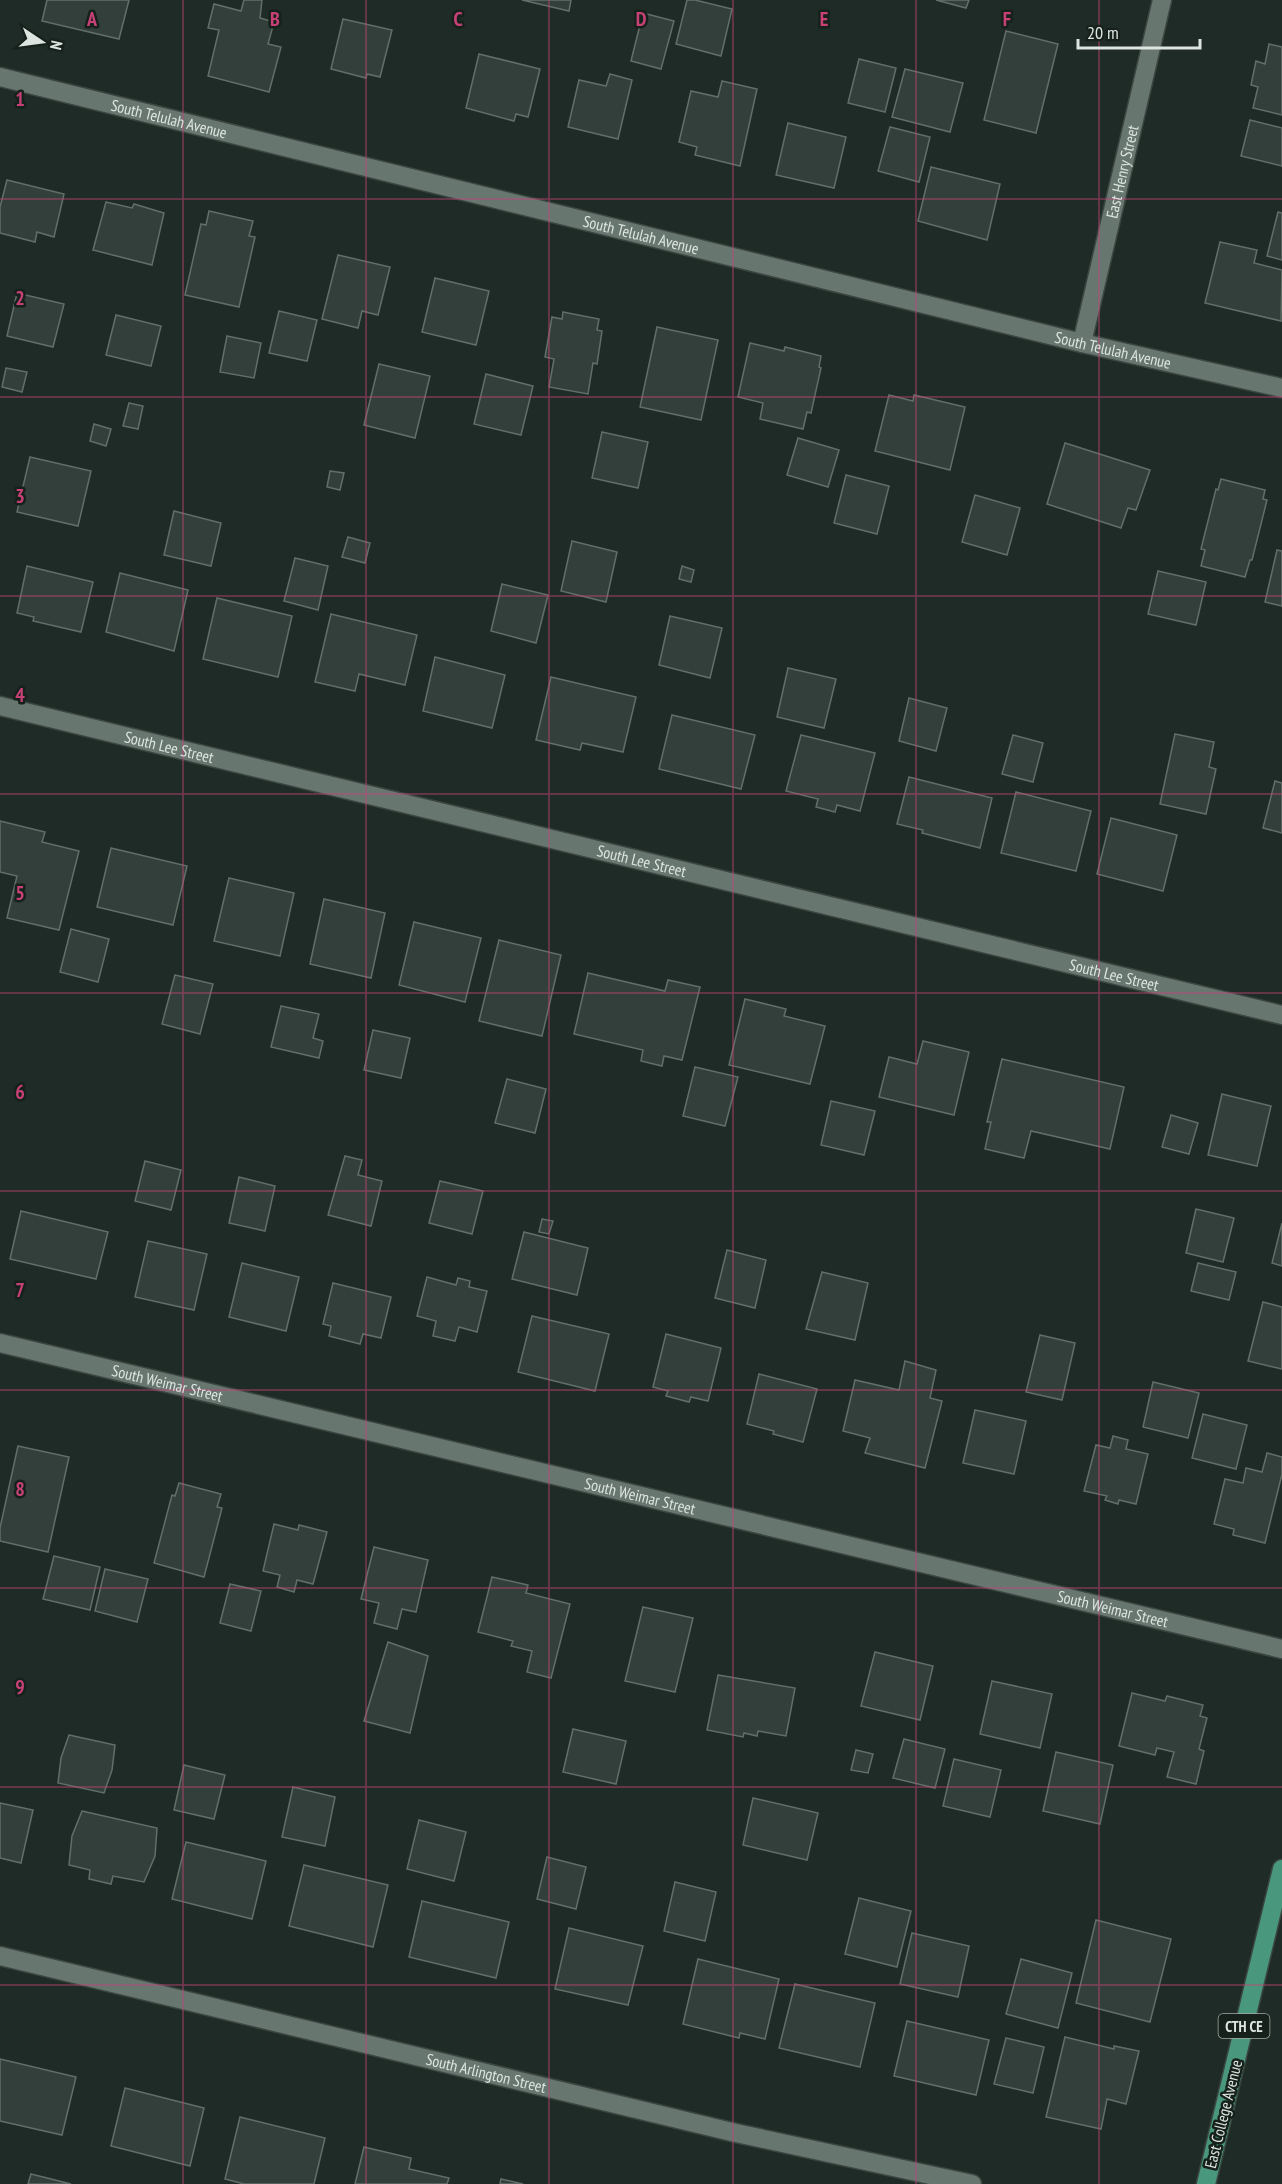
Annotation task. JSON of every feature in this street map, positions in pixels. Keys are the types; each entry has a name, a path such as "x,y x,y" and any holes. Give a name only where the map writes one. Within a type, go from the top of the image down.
{"main road":[{"name":"East College Avenue","path":"1206,2184 1282,1869"}],"street":[{"name":"East Henry Street","path":"1082,343 1162,0"},
{"name":"South Telulah Avenue","path":"0,77 1082,343 1282,388"},
{"name":"South Lee Street","path":"0,706 1282,1015"},
{"name":"South Weimar Street","path":"0,1343 1282,1649"},
{"name":"South Arlington Street","path":"0,1956 736,2133 972,2184"}],"building":[{"path":"47,0 129,0 119,39 42,21"},
{"path":"244,0 262,0 260,18 274,22 268,44 281,47 269,92 208,76 219,30 208,28 214,4 241,11"},
{"path":"522,0 571,0 569,11"},
{"path":"687,0 732,9 721,56 676,44"},
{"path":"936,0 969,0 966,8"},
{"path":"643,13 674,21 661,69 631,61"},
{"path":"343,19 392,30 380,77 367,74 366,78 331,69"},
{"path":"1006,31 1058,44 1036,133 984,120"},
{"path":"1269,44 1282,47 1282,115 1253,108 1258,87 1251,85 1256,61 1265,64"},
{"path":"479,54 540,69 528,117 516,114 514,121 466,108"},
{"path":"859,59 896,68 885,112 848,103"},
{"path":"905,69 963,83 950,132 892,117"},
{"path":"610,74 632,80 618,139 568,127 579,80 606,86"},
{"path":"722,81 757,89 740,166 695,155 697,147 679,142 691,91 718,97"},
{"path":"1250,120 1282,128 1282,166 1241,156"},
{"path":"788,123 846,137 834,188 776,175"},
{"path":"890,127 930,137 919,182 878,171"},
{"path":"931,167 1000,184 987,240 918,221"},
{"path":"7,180 64,194 54,237 37,232 35,242 0,233 0,207"},
{"path":"106,202 132,208 134,204 164,213 152,265 93,250"},
{"path":"209,211 253,221 249,236 255,237 239,307 185,295 201,224 206,225"},
{"path":"1278,212 1282,213 1282,260 1267,256"},
{"path":"1220,242 1257,250 1254,263 1282,270 1281,321 1205,303"},
{"path":"338,255 390,267 378,315 362,311 358,328 322,319"},
{"path":"435,278 489,291 476,345 422,332"},
{"path":"17,293 64,304 53,347 7,336"},
{"path":"279,311 317,320 307,361 269,353"},
{"path":"563,312 599,319 597,330 602,331 597,364 593,363 588,394 549,387 554,359 545,357 552,317 562,319"},
{"path":"116,315 161,326 151,366 106,355"},
{"path":"657,327 718,340 701,420 640,407"},
{"path":"227,336 261,343 254,378 220,372"},
{"path":"750,343 784,351 785,347 821,356 819,367 821,368 811,413 807,412 803,429 760,419 763,403 738,397"},
{"path":"379,364 430,376 415,438 364,425"},
{"path":"6,368 27,372 22,392 2,387"},
{"path":"486,374 533,386 521,435 474,424"},
{"path":"889,395 913,401 914,395 965,407 950,470 875,451"},
{"path":"129,403 143,406 138,429 123,426"},
{"path":"94,424 111,429 106,446 90,441"},
{"path":"602,432 648,442 638,488 592,478"},
{"path":"798,438 839,450 828,487 787,475"},
{"path":"1065,443 1150,470 1136,510 1128,508 1121,528 1047,504"},
{"path":"30,457 91,471 78,526 17,512"},
{"path":"330,471 344,473 340,490 327,487"},
{"path":"846,475 889,486 877,534 834,523"},
{"path":"1221,479 1265,490 1263,499 1267,500 1252,560 1250,560 1245,577 1201,566 1205,550 1201,549 1216,489 1218,490"},
{"path":"975,495 1020,508 1007,555 962,542"},
{"path":"174,511 221,523 211,566 164,555"},
{"path":"348,537 370,543 365,563 342,557"},
{"path":"572,541 617,552 606,602 561,591"},
{"path":"1277,550 1282,551 1282,606 1265,602"},
{"path":"295,558 328,566 318,610 284,601"},
{"path":"27,566 93,582 81,632 33,621 34,617 17,613"},
{"path":"682,566 694,570 691,582 679,579"},
{"path":"1158,571 1206,582 1196,625 1148,614"},
{"path":"120,573 188,590 174,651 106,632"},
{"path":"502,584 548,595 536,643 491,631"},
{"path":"217,598 292,616 278,677 203,659"},
{"path":"331,614 417,635 405,685 359,674 355,691 315,682"},
{"path":"670,616 722,628 710,678 659,665"},
{"path":"435,657 505,675 492,728 423,711"},
{"path":"788,668 836,679 824,728 777,717"},
{"path":"551,677 636,697 623,752 582,743 580,750 536,740"},
{"path":"909,698 947,708 936,751 899,741"},
{"path":"672,715 755,735 741,789 659,769"},
{"path":"1175,734 1214,742 1209,767 1216,769 1206,814 1160,804"},
{"path":"801,735 875,753 860,811 837,805 835,812 816,807 818,799 786,791"},
{"path":"1013,735 1043,743 1033,782 1002,774"},
{"path":"909,777 992,798 980,848 897,824"},
{"path":"1275,781 1282,783 1282,833 1263,828"},
{"path":"1016,792 1091,811 1076,871 1001,853"},
{"path":"1111,818 1177,835 1163,891 1097,874"},
{"path":"0,821 45,832 42,842 79,851 59,930 7,918 17,876 0,872"},
{"path":"111,848 187,866 173,925 97,907"},
{"path":"229,878 294,893 280,956 214,941"},
{"path":"324,899 385,913 371,978 310,964"},
{"path":"414,922 481,938 465,1002 399,985"},
{"path":"71,929 109,939 98,982 60,972"},
{"path":"499,940 561,955 542,1036 479,1021"},
{"path":"588,973 665,991 668,980 700,987 682,1060 664,1056 662,1066 641,1061 643,1050 574,1034"},
{"path":"175,975 213,984 200,1034 162,1024"},
{"path":"745,999 786,1009 784,1016 825,1026 810,1084 729,1065"},
{"path":"281,1006 319,1014 313,1038 323,1041 319,1058 271,1047"},
{"path":"373,1030 410,1038 401,1078 364,1070"},
{"path":"923,1041 969,1052 954,1115 879,1097 889,1057 917,1064"},
{"path":"1002,1059 1124,1087 1110,1149 1031,1131 1024,1158 985,1149 991,1122 987,1122"},
{"path":"695,1067 738,1077 725,1126 683,1116"},
{"path":"507,1079 546,1089 535,1133 495,1123"},
{"path":"1222,1094 1271,1106 1257,1166 1208,1155"},
{"path":"831,1101 875,1111 864,1155 821,1145"},
{"path":"1171,1115 1198,1123 1189,1154 1162,1147"},
{"path":"345,1156 362,1160 358,1175 382,1181 371,1226 328,1215"},
{"path":"145,1161 181,1170 171,1210 135,1201"},
{"path":"239,1177 275,1186 265,1231 229,1223"},
{"path":"440,1181 483,1191 472,1234 429,1223"},
{"path":"1196,1209 1234,1218 1223,1262 1186,1253"},
{"path":"21,1211 108,1232 96,1279 10,1259"},
{"path":"542,1219 553,1221 549,1234 539,1232"},
{"path":"1282,1223 1282,1266 1272,1263"},
{"path":"524,1232 588,1248 577,1295 512,1279"},
{"path":"148,1241 207,1254 194,1310 135,1297"},
{"path":"727,1250 766,1260 755,1308 715,1298"},
{"path":"242,1263 299,1277 286,1331 229,1317"},
{"path":"1198,1263 1236,1272 1229,1300 1191,1291"},
{"path":"822,1272 868,1283 855,1340 806,1329"},
{"path":"427,1277 456,1285 458,1278 470,1281 469,1287 487,1291 477,1332 459,1327 455,1341 433,1336 436,1321 417,1316"},
{"path":"333,1283 391,1297 381,1338 363,1334 360,1344 329,1336 331,1326 323,1324"},
{"path":"1263,1302 1282,1307 1282,1369 1248,1361"},
{"path":"532,1316 609,1334 595,1391 518,1372"},
{"path":"666,1334 721,1348 708,1401 691,1397 689,1402 666,1396 668,1391 653,1387"},
{"path":"1040,1335 1075,1343 1062,1400 1026,1392"},
{"path":"905,1361 936,1370 930,1398 942,1401 925,1468 865,1453 870,1438 843,1431 855,1380 899,1390"},
{"path":"759,1374 817,1389 803,1442 747,1424"},
{"path":"1153,1382 1199,1393 1188,1438 1143,1427"},
{"path":"975,1410 1026,1421 1014,1474 963,1463"},
{"path":"1203,1414 1247,1425 1236,1469 1192,1458"},
{"path":"1113,1436 1128,1440 1126,1449 1148,1454 1136,1504 1119,1500 1118,1504 1105,1500 1107,1496 1084,1491 1096,1445 1110,1448"},
{"path":"18,1446 69,1457 48,1552 0,1541 0,1528"},
{"path":"1267,1453 1282,1457 1282,1474 1265,1543 1233,1535 1234,1529 1214,1524 1225,1479 1243,1483 1246,1468 1262,1472"},
{"path":"179,1483 221,1494 217,1507 222,1508 204,1577 154,1563 172,1495 175,1496"},
{"path":"274,1524 298,1530 299,1525 327,1532 313,1584 297,1580 294,1592 277,1587 280,1575 263,1571"},
{"path":"374,1547 428,1560 416,1612 402,1609 397,1629 374,1623 379,1603 361,1599"},
{"path":"54,1556 100,1567 90,1610 43,1599"},
{"path":"105,1569 148,1579 137,1622 95,1611"},
{"path":"492,1577 528,1585 526,1593 570,1604 551,1678 527,1672 532,1651 511,1646 513,1641 478,1632"},
{"path":"230,1584 261,1591 251,1631 220,1623"},
{"path":"643,1607 693,1618 675,1692 625,1681"},
{"path":"388,1642 428,1656 410,1733 364,1721"},
{"path":"875,1652 933,1666 920,1720 861,1706"},
{"path":"718,1675 795,1688 786,1736 758,1731 757,1736 744,1733 743,1737 707,1730"},
{"path":"992,1681 1052,1694 1040,1748 980,1734"},
{"path":"1132,1693 1165,1701 1167,1696 1203,1705 1200,1716 1207,1718 1199,1749 1204,1751 1196,1784 1167,1777 1174,1752 1157,1748 1155,1755 1119,1746"},
{"path":"573,1729 626,1741 616,1784 563,1772"},
{"path":"69,1735 115,1745 112,1770 104,1793 58,1783 61,1758"},
{"path":"904,1739 945,1749 935,1788 893,1778"},
{"path":"856,1750 873,1754 868,1773 851,1770"},
{"path":"1056,1752 1113,1765 1100,1824 1043,1811"},
{"path":"954,1759 1001,1770 990,1817 943,1806"},
{"path":"184,1765 225,1775 214,1819 174,1810"},
{"path":"293,1787 335,1797 325,1846 282,1837"},
{"path":"753,1798 818,1813 807,1860 743,1845"},
{"path":"0,1803 33,1810 21,1863 0,1858"},
{"path":"82,1811 157,1828 155,1856 144,1882 113,1876 111,1884 89,1879 90,1870 69,1865 72,1836"},
{"path":"419,1820 466,1832 454,1881 407,1869"},
{"path":"186,1842 266,1861 252,1919 172,1899"},
{"path":"547,1857 586,1867 576,1909 537,1899"},
{"path":"304,1865 388,1885 373,1947 289,1926"},
{"path":"675,1882 716,1892 705,1941 664,1931"},
{"path":"859,1898 911,1911 897,1967 845,1954"},
{"path":"422,1901 509,1922 496,1978 409,1957"},
{"path":"1096,1920 1171,1939 1150,2022 1076,2003"},
{"path":"569,1928 643,1946 628,2005 555,1989"},
{"path":"912,1933 969,1946 958,1997 900,1984"},
{"path":"698,1959 779,1979 765,2039 740,2033 739,2038 683,2024"},
{"path":"1021,1959 1072,1973 1058,2028 1006,2014"},
{"path":"795,1984 875,2003 860,2067 779,2048"},
{"path":"907,2021 989,2040 976,2095 894,2076"},
{"path":"1065,2037 1114,2049 1114,2046 1139,2051 1126,2104 1107,2099 1101,2129 1046,2117"},
{"path":"1006,2038 1044,2047 1033,2093 994,2084"},
{"path":"0,2059 76,2077 62,2135 0,2121"},
{"path":"125,2088 204,2108 190,2166 111,2146"},
{"path":"240,2117 325,2138 314,2184 244,2184 225,2179"},
{"path":"364,2147 411,2158 409,2169 449,2178 447,2184 355,2184"},
{"path":"31,2174 71,2184 28,2184"},
{"path":"501,2179 523,2184 500,2184"}]}
